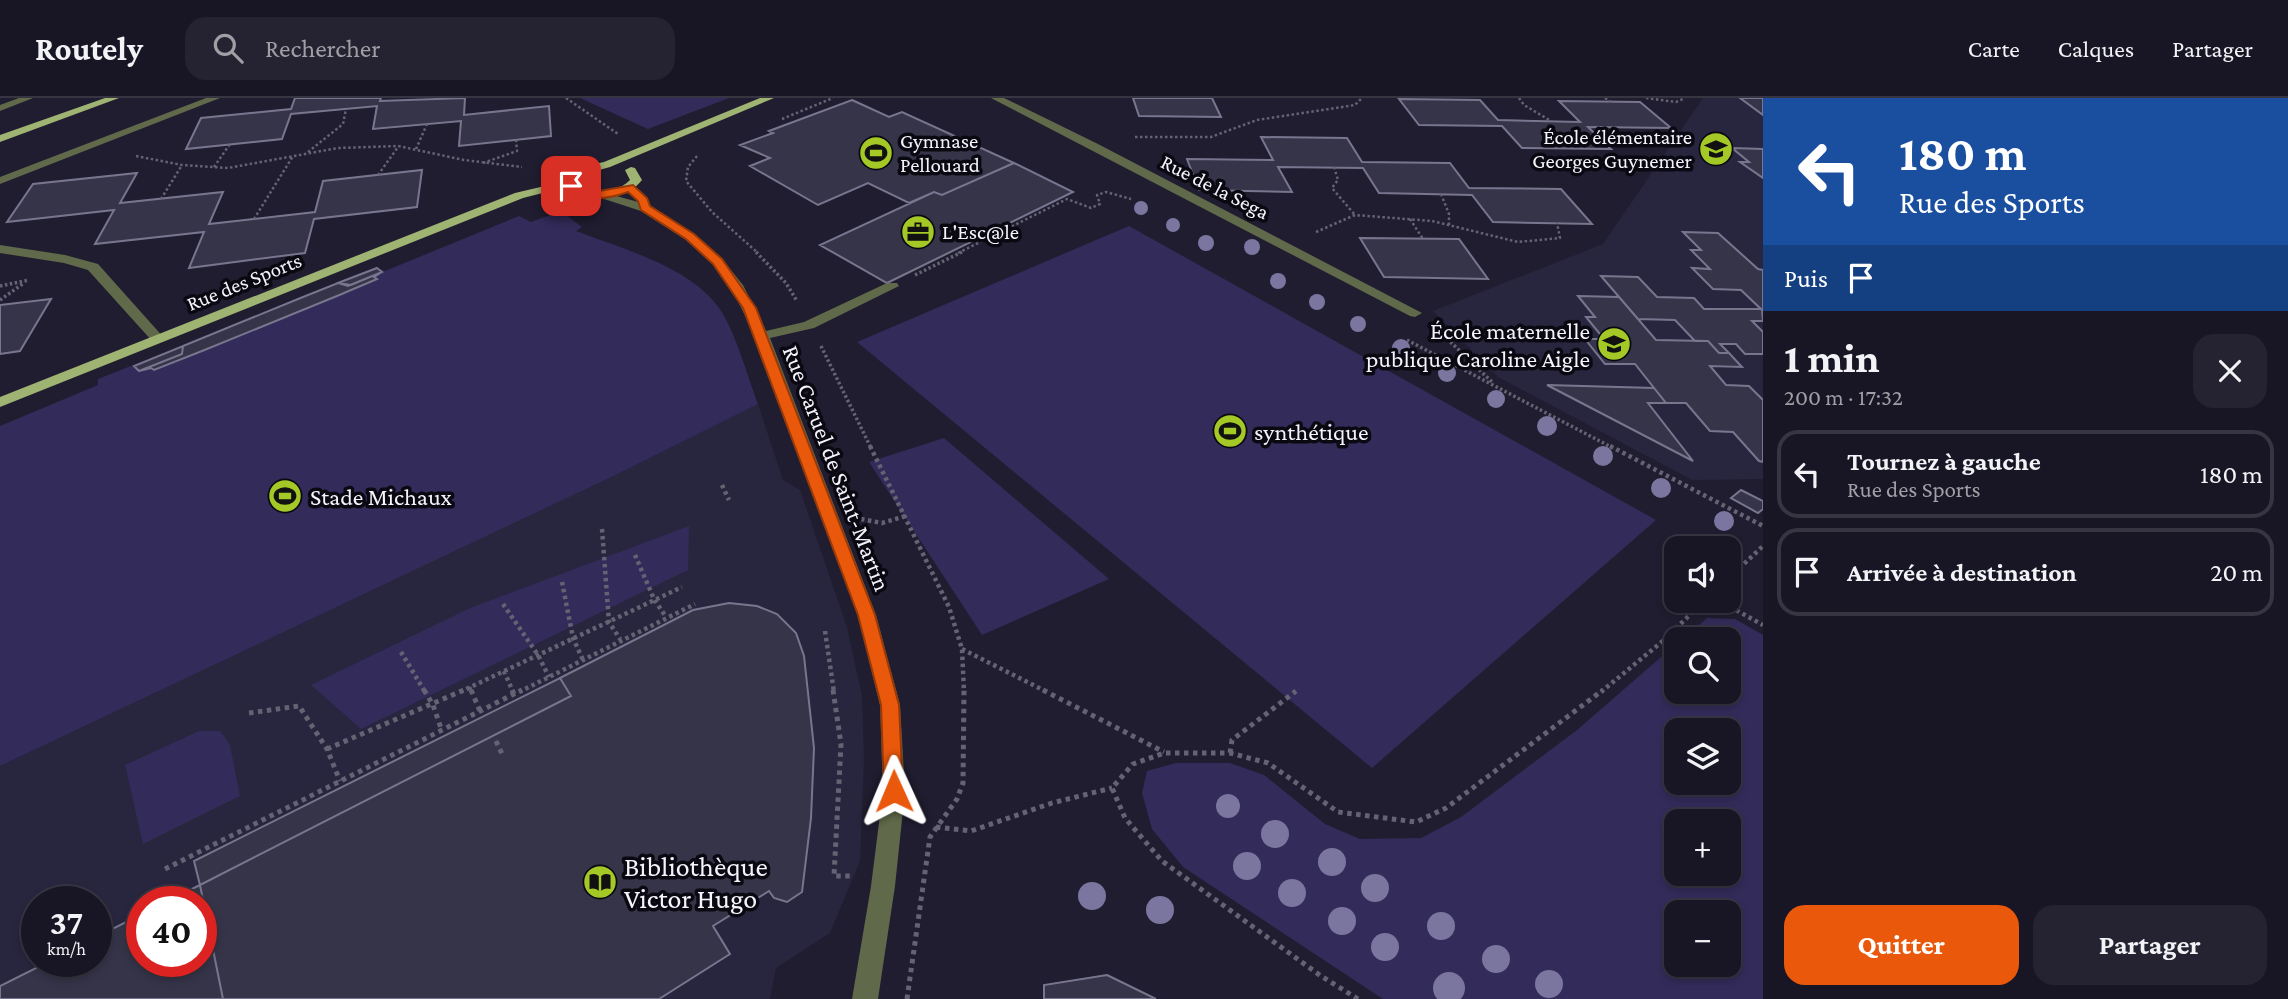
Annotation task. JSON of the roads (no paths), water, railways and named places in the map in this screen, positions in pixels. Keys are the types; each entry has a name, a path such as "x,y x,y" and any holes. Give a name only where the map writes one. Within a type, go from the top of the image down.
{"main road":[{"path":"0,129 85,98"},
{"path":"0,139 114,98"},
{"name":"Rue des Sports","path":"0,402 519,195 570,183 582,171 606,165 769,98"},
{"path":"631,170 648,147"},
{"path":"606,165 631,170"},
{"path":"629,187 636,180 631,170"},
{"path":"570,183 573,189 581,193"},
{"name":"Rue des Sports","path":"504,202 528,202 581,193 602,195 629,187"}],"street":[{"path":"0,108 28,98"},
{"path":"0,181 215,98"},
{"name":"Rue de la Sega","path":"996,98 1415,313"},
{"name":"Rue Caruel de Saint-Martin","path":"629,187 643,200 645,208"},
{"name":"Rue Caruel de Saint-Martin","path":"602,195 645,208 690,236 718,262 750,308 867,615 890,705 894,791 883,886 865,999"},
{"path":"0,249 65,259 93,267 158,339"},
{"path":"762,337 809,325 892,286"}],"place":[{"name":"École élémentaire Georges Guynemer","path":"1716,149"},
{"name":"Gymnase Pellouard","path":"876,153"},
{"name":"L'Esc@le","path":"918,232"},
{"name":"École maternelle publique Caroline Aigle","path":"1614,344"},
{"name":"synthétique","path":"1230,431"},
{"name":"Stade Michaux","path":"285,496"},
{"name":"Bibliothèque Victor Hugo","path":"600,882"}]}
